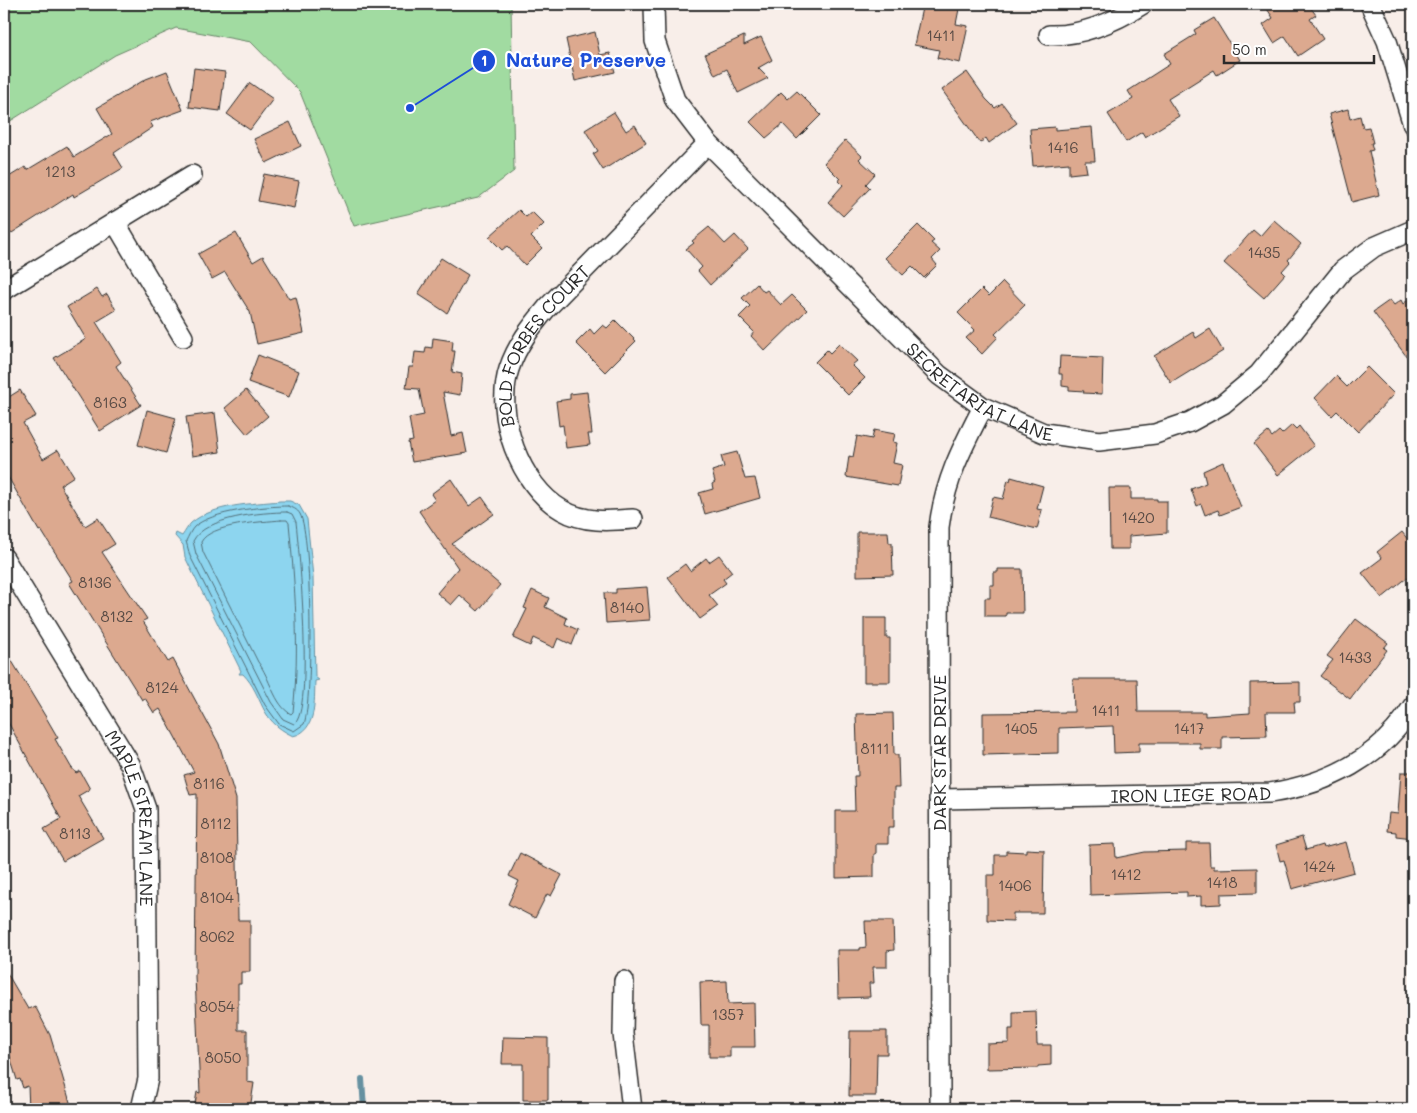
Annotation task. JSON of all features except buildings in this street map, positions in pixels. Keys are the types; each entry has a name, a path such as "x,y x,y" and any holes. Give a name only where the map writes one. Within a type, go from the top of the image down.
{"street":[{"name":"SECRETARIAT LANE","path":"654,4 655,41 675,100 708,143 939,375 984,407 1044,433 1099,441 1154,434 1190,422 1223,404 1259,374 1343,270 1374,247 1413,230"},
{"path":"1049,35 1067,36 1123,17 1143,4"},
{"path":"1370,4 1387,41 1413,125"},
{"name":"BOLD FORBES COURT","path":"633,519 597,522 562,510 535,486 512,446 505,408 508,371 523,336 547,308 708,143"},
{"path":"4,290 192,175"},
{"path":"115,222 183,337"},
{"name":"DARK STAR DRIVE","path":"940,1109 939,528 943,499 951,471 984,407"},
{"name":"MAPLE STREAM LANE","path":"4,558 130,764 146,809 148,1079 140,1109"},
{"name":"IRON LIEGE ROAD","path":"939,799 1270,793 1298,789 1342,773 1381,746 1406,718 1413,706"},
{"path":"624,981 623,1034 632,1109"}],"green space":[{"path":"4,4 511,4 514,171 478,198 354,226 300,92 251,42 176,28 115,55 4,125"}],"water":[{"path":"290,501 299,505 307,519 313,577 315,677 319,680 315,681 314,706 310,722 301,733 293,736 273,722 267,715 250,683 243,674 239,674 241,671 185,557 183,545 175,536 176,533 182,536 191,523 222,508"}],"waterway":[{"path":"362,1079 364,1109"}],"place":[{"name":"Nature Preserve","path":"410,108"}]}
